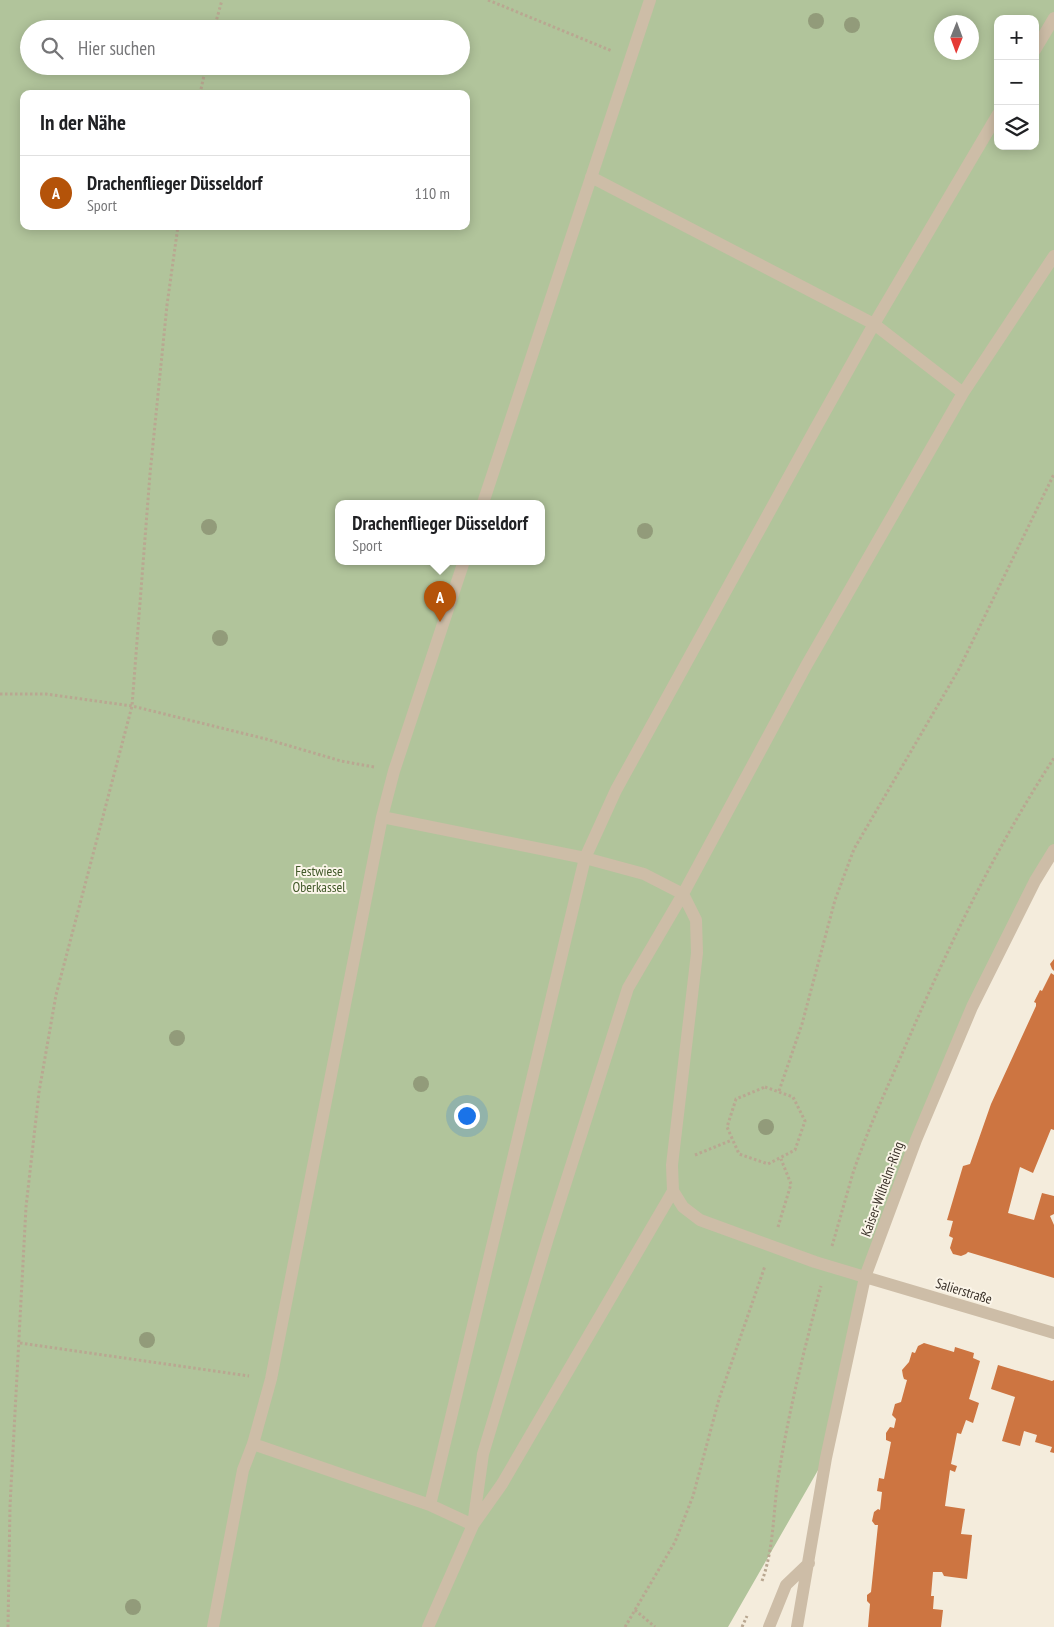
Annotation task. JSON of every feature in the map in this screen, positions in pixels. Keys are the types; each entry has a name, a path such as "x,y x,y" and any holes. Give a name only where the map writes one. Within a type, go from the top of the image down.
{"street":[{"path":"484,500 650,0"},
{"path":"1039,43 1054,18"},
{"path":"430,1505 585,858 616,790 874,324 994,121"},
{"path":"591,177 874,324 963,393"},
{"path":"473,1525 484,1454 548,1238 628,988 684,894 806,666 963,393 1054,256"},
{"path":"212,1627 244,1470 271,1379 382,817 394,770 463,565"},
{"path":"382,817 585,858 644,874 684,894 696,920 697,953 672,1165 673,1191 502,1484 473,1525 428,1627"},
{"name":"Kaiser-Wilhelm-Ring","path":"797,1627 826,1458 865,1277 916,1140 972,1007 1036,881 1054,850"},
{"name":"Salierstraße","path":"673,1191 683,1208 700,1220 826,1266 1054,1334"},
{"path":"253,1444 430,1505 473,1525"},
{"path":"769,1627 786,1585 809,1562"}],"path":[{"path":"216,20 222,0"},
{"path":"488,0 630,58"},
{"path":"201,90 204,75"},
{"path":"8,1627 10,1506 26,1208 38,1092 56,995 132,706 150,474 167,305 177,230"},
{"path":"779,1091 802,1024 835,900 854,849 960,670 1054,474"},
{"path":"0,694 46,694 132,706 266,739 341,761 394,770"},
{"path":"758,1590 765,1572 770,1548 778,1480 800,1368 826,1266 854,1172 884,1094 927,995 968,908 1017,818 1054,758"},
{"path":"765,1087 793,1097 805,1121 795,1150 781,1159 768,1164 738,1154 732,1140 727,1127 736,1099 765,1087"},
{"path":"672,1165 732,1140"},
{"path":"625,1627 675,1542 693,1496 719,1398 772,1246 791,1184 781,1159"},
{"path":"20,1343 271,1379"},
{"path":"636,1610 655,1627"},
{"path":"742,1627 749,1614"}],"green space":[{"name":"Festwiese Oberkassel","path":"0,0 1054,0 1054,847 971,1006 864,1275 825,1458 728,1627 0,1627"}],"building":[{"path":"1054,959 1054,971 1050,964"},
{"path":"1051,973 1054,975 1054,1130 1051,1129 1033,1173 1020,1167 1008,1213 1034,1220 1042,1193 1054,1196 1054,1214 1050,1216 1054,1225 1054,1278 968,1252 961,1256 953,1254 950,1248 953,1238 949,1236 953,1221 947,1220 963,1166 970,1164 991,1104 1036,1006 1034,1002"},
{"path":"924,1343 954,1352 955,1347 974,1353 973,1358 980,1361 969,1399 979,1403 973,1423 966,1420 961,1434 957,1433 951,1464 957,1466 955,1472 950,1470 945,1506 965,1509 961,1534 972,1535 967,1579 944,1576 942,1572 933,1572 931,1596 934,1596 933,1609 943,1610 941,1627 868,1627 870,1604 867,1601 867,1595 871,1592 878,1525 875,1525 872,1521 874,1512 878,1509 880,1510 882,1492 877,1491 879,1478 884,1479 891,1442 886,1440 886,1433 890,1427 894,1428 896,1419 892,1415 895,1404 901,1402 907,1380 904,1379 902,1370 909,1362 912,1352 915,1353 918,1346"},
{"path":"998,1365 1054,1380 1054,1453 1050,1452 1052,1447 1035,1442 1037,1435 1024,1431 1020,1446 1002,1441 1015,1397 991,1389"}],"place":[{"name":"Drachenflieger Düsseldorf","path":"440,622"}]}
